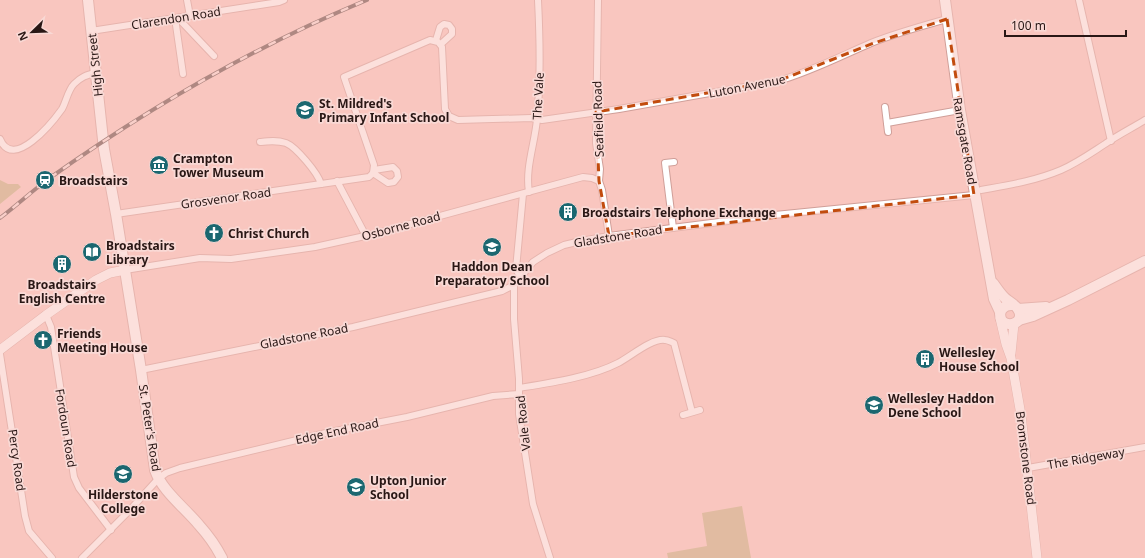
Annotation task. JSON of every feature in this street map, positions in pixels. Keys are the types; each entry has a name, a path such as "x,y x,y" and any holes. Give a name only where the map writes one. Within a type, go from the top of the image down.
{"main road":[{"name":"High Street","path":"88,0 101,131 116,214"},
{"name":"Ramsgate Road","path":"944,0 960,110 978,192 994,298 1000,315"},
{"name":"St. Peter's Road","path":"116,214 141,370 154,470 158,479"},
{"path":"1052,307 1016,307 1006,305 1001,309 1000,315 1004,323 1008,325 1034,316 1052,307 1145,260"},
{"name":"Ramsgate Road","path":"992,282 1002,296 1016,307"},
{"path":"1016,307 1020,314 1016,322"},
{"path":"158,479 163,487 201,526 222,558"}],"street":[{"path":"187,0 190,16"},
{"name":"Clarendon Road","path":"91,31 284,0"},
{"name":"The Vale","path":"526,193 537,119 540,73 538,0"},
{"name":"Seafield Road","path":"598,0 596,143 600,170 599,181 602,190 609,236"},
{"path":"1079,0 1111,140"},
{"path":"177,18 214,56"},
{"path":"177,18 183,74"},
{"name":"Luton Avenue","path":"374,172 373,160 344,77 430,40 438,42 443,50 445,109 449,116 458,120 550,119 778,81 794,77 874,42 919,26 947,19"},
{"path":"0,139 2,145 11,150 21,149 31,142 51,123 62,108 73,85 83,76 96,73"},
{"path":"885,107 888,132"},
{"path":"887,124 960,110"},
{"name":"Gladstone Road","path":"141,370 353,327 502,291 514,285 533,262 547,253 564,245 581,241 776,214 978,192 1012,185 1062,170 1085,158 1111,140 1145,120"},
{"path":"260,142 273,140 286,143 293,148 317,175 321,184"},
{"path":"673,228 665,163 674,162"},
{"name":"Grosvenor Road","path":"116,214 369,177 374,172"},
{"name":"Osborne Road","path":"125,270 200,258 231,259 315,247 366,236 583,177 592,178 599,181"},
{"path":"337,182 366,236"},
{"path":"520,277 516,269 516,265 526,193"},
{"path":"0,350 96,280 110,273 125,270"},
{"name":"Vale Road","path":"514,285 514,319 520,414 533,504 550,558"},
{"name":"Fordoun Road","path":"46,315 51,327 74,476 79,488 111,530"},
{"name":"Bromstone Road","path":"1000,315 1006,344 1011,358 1021,415 1037,558"},
{"name":"Bromstone Road","path":"1011,358 1016,322"},
{"name":"Edge End Road","path":"158,479 166,473 180,468 330,432 407,417 519,391 600,370 618,363 656,341 665,340 674,343 692,412"},
{"name":"Percy Road","path":"0,354 2,357 25,516 29,531 52,558"},
{"path":"683,415 700,410"},
{"name":"The Ridgeway","path":"1028,468 1145,447"},
{"name":"St. Peter's Road","path":"82,558 111,530 158,479"}],"highlighted area":[{"path":"947,19 974,195 609,236 599,181 596,112 778,81 874,43"}],"shaded area":[{"path":"0,180 8,184 18,184 21,187 0,204"},
{"path":"742,506 751,558 668,558 667,553 707,546 702,513"}],"railway":[{"path":"0,218 47,180 162,104 283,38 367,0"}],"place":[{"name":"St. Mildred's Primary Infant School","path":"305,110"},
{"name":"Crampton Tower Museum","path":"159,165"},
{"name":"Broadstairs","path":"45,180"},
{"name":"Broadstairs Telephone Exchange","path":"568,212"},
{"name":"Christ Church","path":"214,233"},
{"name":"Haddon Dean Preparatory School","path":"492,247"},
{"name":"Broadstairs Library","path":"92,252"},
{"name":"Broadstairs English Centre","path":"62,264"},
{"name":"Friends Meeting House","path":"43,340"},
{"name":"Wellesley House School","path":"925,359"},
{"name":"Wellesley Haddon Dene School","path":"874,405"},
{"name":"Hilderstone College","path":"123,474"},
{"name":"Upton Junior School","path":"356,487"}]}
